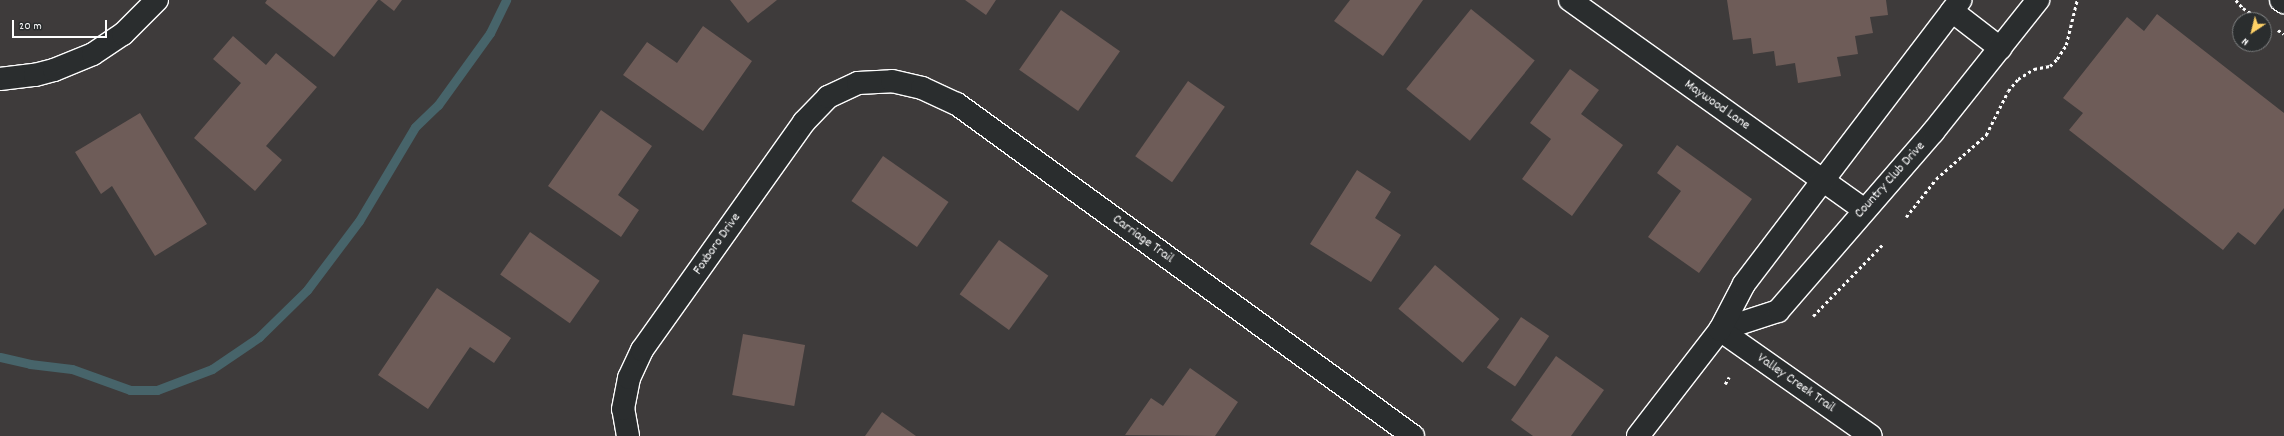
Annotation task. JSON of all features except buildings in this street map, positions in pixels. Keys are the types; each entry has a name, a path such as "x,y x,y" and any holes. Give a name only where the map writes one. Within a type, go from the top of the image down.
{"street":[{"path":"0,79 35,75 54,70 92,54 123,34 157,0"},
{"name":"Maywood Lane","path":"1570,0 1864,210"},
{"name":"Country Club Drive","path":"1720,330 1778,311 1933,132 2038,0"},
{"path":"1638,436 1720,330 1744,284 1956,6 2000,48"},
{"name":"Carriage Trail","path":"858,83 892,81 922,88 957,104 1413,436"},
{"name":"Foxboro Drive","path":"628,435 623,410 629,378 642,350 804,122 828,98 858,83"},
{"name":"Valley Creek Trail","path":"1720,330 1871,436"}],"path":[{"path":"1906,217 1936,179 1986,135 2008,91 2018,79 2034,69 2050,66 2057,59 2066,45 2077,0"},
{"path":"2236,0 2242,8 2249,12"},
{"path":"1812,317 1882,245"},
{"path":"1725,384 1729,377"}],"waterway":[{"path":"0,357 30,364 72,369 130,390 157,390 212,369 259,337 307,290 359,221 415,127 438,105 490,33 506,0"}]}
